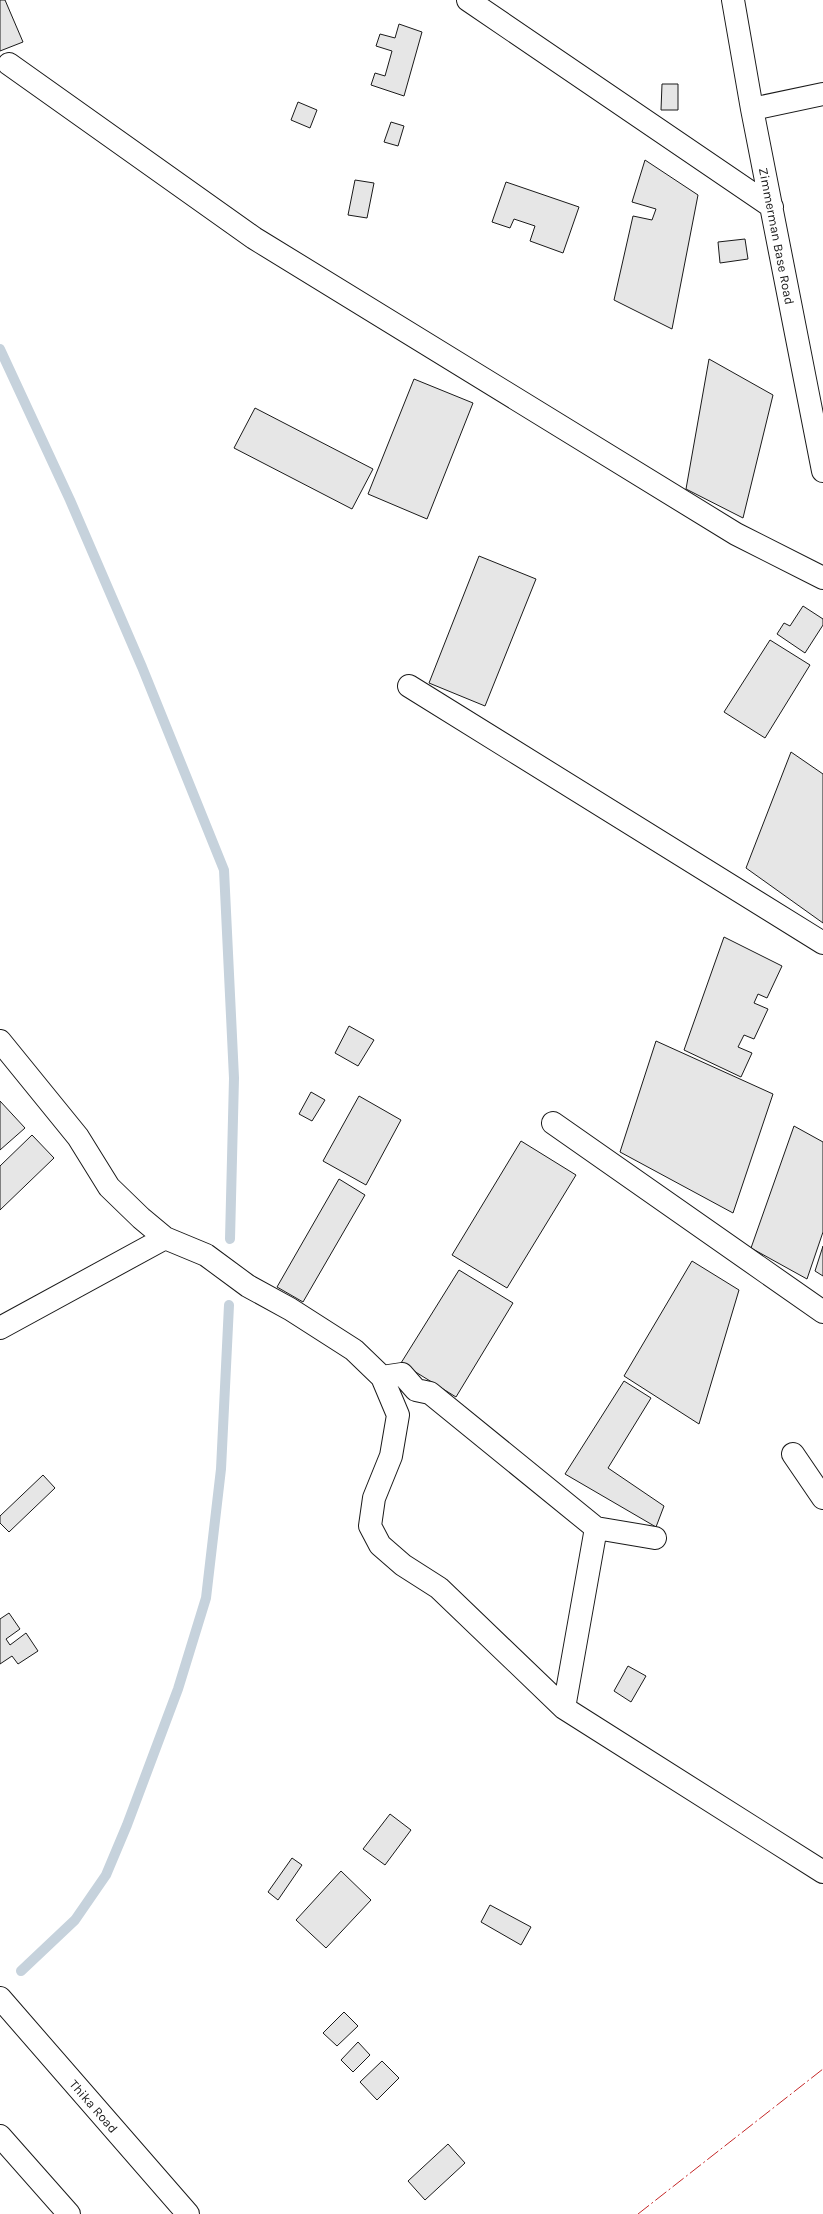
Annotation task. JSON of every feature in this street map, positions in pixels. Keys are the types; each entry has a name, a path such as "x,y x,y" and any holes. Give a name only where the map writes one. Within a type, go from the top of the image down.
{"main road":[{"path":"468,0 772,207"},
{"name":"Zimmerman Base Road","path":"733,0 752,110 823,471"},
{"path":"9,64 254,238 736,534 823,578"},
{"path":"752,110 823,94"},
{"path":"409,686 823,943"},
{"path":"0,1041 78,1137 109,1187 165,1238 206,1254 248,1286 290,1309 354,1350 382,1378 398,1415 391,1456 374,1498 370,1526 380,1545 403,1565 439,1588 564,1708 823,1872"},
{"path":"552,1123 823,1312"},
{"path":"0,1328 165,1238"},
{"path":"382,1378 402,1374 416,1390 430,1393 596,1528 655,1538"},
{"path":"793,1454 823,1498"},
{"path":"564,1708 596,1528"},
{"name":"Thika Road","path":"0,1998 188,2214"},
{"path":"0,2136 69,2214"}],"building":[{"path":"0,0 5,0 23,42 0,51"},
{"path":"399,24 422,32 404,96 371,85 375,73 385,76 392,51 376,46 380,34 395,38"},
{"path":"662,84 678,84 678,110 661,110"},
{"path":"298,102 317,110 310,128 291,120"},
{"path":"391,122 404,126 398,146 384,142"},
{"path":"645,160 698,195 672,329 614,300 633,216 652,220 656,209 632,202"},
{"path":"355,180 374,183 367,218 348,215"},
{"path":"506,182 579,207 563,253 530,241 535,226 514,219 510,228 492,222"},
{"path":"745,239 748,259 720,263 718,242"},
{"path":"709,359 773,395 743,518 686,489"},
{"path":"414,379 473,403 427,519 368,494"},
{"path":"255,408 373,469 352,509 234,448"},
{"path":"479,556 536,579 485,706 429,683"},
{"path":"803,606 823,619 823,625 805,653 777,634 784,623 790,626"},
{"path":"770,640 810,665 765,738 724,712"},
{"path":"791,752 823,774 823,923 746,868"},
{"path":"724,937 782,966 767,998 758,994 754,1003 768,1009 754,1039 744,1035 738,1047 752,1053 741,1077 684,1050"},
{"path":"349,1026 374,1040 358,1066 335,1053"},
{"path":"656,1041 773,1094 733,1213 620,1152"},
{"path":"311,1092 325,1100 312,1121 299,1114"},
{"path":"359,1096 401,1120 366,1185 323,1161"},
{"path":"0,1101 25,1128 0,1150"},
{"path":"794,1126 823,1142 823,1232 807,1279 751,1248"},
{"path":"32,1135 54,1158 0,1210 0,1166"},
{"path":"521,1141 576,1175 507,1288 452,1255"},
{"path":"339,1179 365,1195 303,1302 277,1287"},
{"path":"823,1246 823,1276 815,1271"},
{"path":"692,1261 739,1290 699,1424 624,1376"},
{"path":"459,1270 513,1303 456,1397 401,1363"},
{"path":"624,1381 651,1398 608,1468 664,1506 656,1527 565,1474"},
{"path":"43,1475 55,1488 9,1532 0,1523 0,1516"},
{"path":"9,1613 20,1629 6,1639 10,1645 26,1633 38,1651 18,1664 12,1656 0,1664 0,1619"},
{"path":"628,1666 646,1676 631,1702 614,1691"},
{"path":"390,1814 411,1830 385,1865 363,1849"},
{"path":"292,1858 302,1865 278,1900 268,1892"},
{"path":"341,1871 371,1900 326,1948 296,1920"},
{"path":"490,1905 531,1927 521,1945 481,1922"},
{"path":"344,2012 358,2026 337,2046 323,2033"},
{"path":"358,2042 370,2055 353,2072 341,2060"},
{"path":"382,2061 399,2078 377,2100 360,2082"},
{"path":"448,2144 465,2163 425,2200 408,2181"}],"waterway":[{"path":"0,349 70,500 142,667 224,870 234,1078 230,1239"},
{"path":"21,1971 75,1920 106,1875 127,1825 178,1689 206,1598 221,1469 229,1305"}],"power":[{"path":"638,2214 823,2069"}]}
